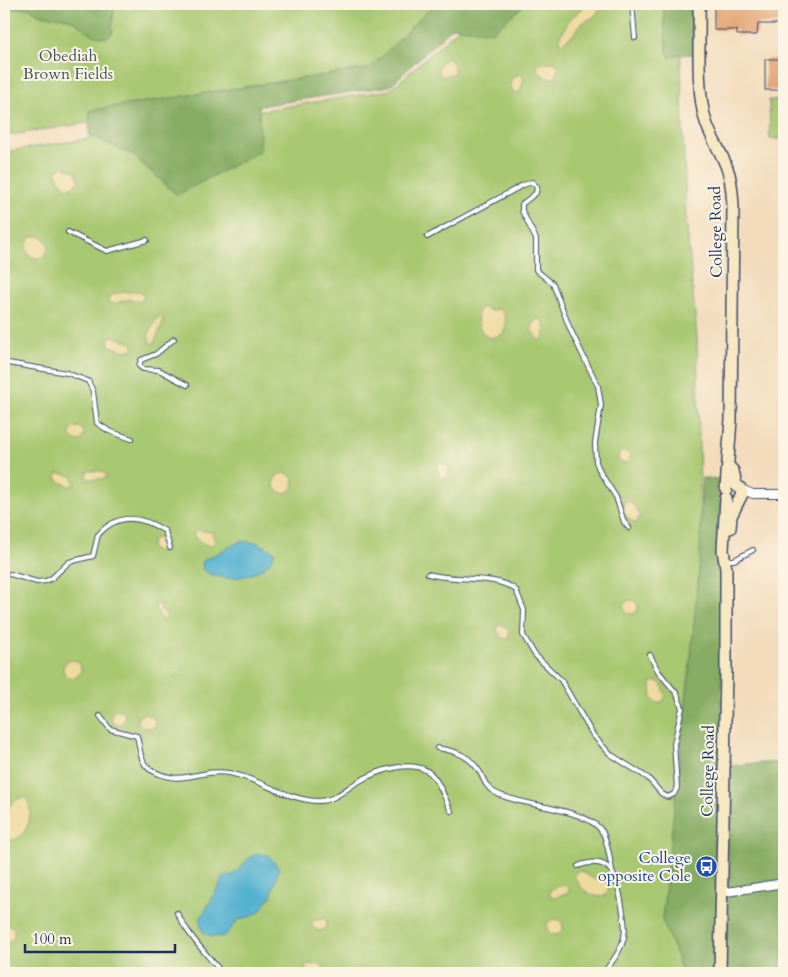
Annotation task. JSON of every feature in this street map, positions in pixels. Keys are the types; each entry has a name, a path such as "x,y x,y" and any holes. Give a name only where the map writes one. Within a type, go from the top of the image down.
{"street":[{"name":"College Road","path":"699,4 701,86 704,117 727,166 731,180 733,206 728,466 734,494 723,550 727,563 720,973"},
{"path":"734,494 749,497 753,494 784,494"},
{"path":"720,893 784,883"}],"lane":[{"path":"632,4 635,38"},
{"path":"426,237 523,185 532,182 537,187 536,193 522,204 522,211 536,239 534,266 536,270 553,284 570,330 598,386 601,404 595,443 596,462 616,497 624,522 629,528"},
{"path":"68,232 107,251 147,240"},
{"path":"174,339 156,354 141,360 139,366 143,369 159,370 187,385"},
{"path":"8,363 72,375 88,381 93,391 98,423 109,431 132,439"},
{"path":"10,574 37,582 52,578 69,562 93,556 98,535 125,517 134,518 165,531 170,548"},
{"path":"727,563 752,550"},
{"path":"428,574 445,579 497,581 516,590 524,610 523,636 535,655 561,680 593,735 610,754 648,778 668,797 674,794 677,788 674,744 682,708 677,694 658,671 650,655"},
{"path":"100,716 110,728 137,736 144,763 150,769 175,779 213,772 226,772 293,795 319,801 331,799 356,783 381,771 411,767 423,769 436,779 451,811"},
{"path":"438,748 452,750 467,757 489,788 496,793 523,802 571,813 596,826 604,834 612,870 618,884 626,930 623,944 603,973"},
{"path":"578,866 595,862 603,864 612,870"},
{"path":"177,913 198,947 222,973"},
{"path":"608,967 609,973"}],"green space":[{"name":"Obediah Brown Fields","path":"4,4 471,4 391,75 4,136"},
{"path":"4,4 114,4 112,34 106,38 100,37 71,20 41,15 30,8 4,8"},
{"path":"434,4 525,4 492,32 452,27 390,86 259,106 260,151 177,195 133,155 89,135 90,110 370,68"},
{"path":"486,4 679,4 686,218 697,337 709,973 4,973 4,152 390,90"},
{"path":"663,4 696,4 698,54 675,55 670,58 667,52"},
{"path":"769,100 784,100 784,139 770,139"},
{"path":"702,478 722,479 724,494 721,768 743,764 784,762 784,973 683,973 662,920 700,556"}],"sand":[{"path":"587,4 603,4 594,17 582,23 572,36 561,44 560,35 569,20"},
{"path":"448,57 454,65 454,73 442,77 438,70 440,64"},
{"path":"549,62 556,63 559,67 556,78 547,78 537,71 538,65"},
{"path":"520,74 524,78 520,92 513,93 510,84 512,77"},
{"path":"62,166 76,172 79,181 72,187 67,188 59,180 56,172"},
{"path":"37,236 45,239 48,247 45,255 37,258 29,255 26,247 29,239"},
{"path":"139,291 144,296 141,302 130,299 113,304 108,302 109,296 117,293"},
{"path":"481,307 492,311 499,309 504,314 506,321 502,335 490,338 480,329 477,315"},
{"path":"162,316 163,323 154,343 151,344 148,335 157,318"},
{"path":"540,319 544,322 545,337 539,341 531,330 535,320"},
{"path":"112,336 132,343 134,349 125,351 110,346 108,341"},
{"path":"77,427 82,429 84,434 82,439 77,441 72,439 70,434 72,429"},
{"path":"622,451 626,451 630,457 626,463 622,463 618,459 618,455"},
{"path":"440,462 449,467 448,475 444,478 440,478 437,465"},
{"path":"88,471 102,471 107,476 103,479 87,479"},
{"path":"58,473 72,476 75,484 70,486 58,481 56,477"},
{"path":"284,473 291,476 294,483 291,490 284,493 277,490 274,483 277,476"},
{"path":"625,501 631,502 640,515 636,523 625,514 623,508"},
{"path":"197,530 212,532 215,543 209,546 197,540 193,534"},
{"path":"158,538 163,540 165,545 163,550 158,552 153,550 151,545 153,540"},
{"path":"631,600 636,602 638,607 636,612 631,614 626,612 624,607 626,602"},
{"path":"157,604 160,604 161,611 167,615 165,620 161,619 155,608"},
{"path":"498,624 503,625 509,631 509,639 502,638 497,630"},
{"path":"72,660 78,663 81,669 78,675 72,678 66,675 63,669 66,663"},
{"path":"657,681 662,685 666,696 662,702 657,703 652,699 651,683"},
{"path":"115,710 121,710 125,717 121,724 115,724 111,720 111,714"},
{"path":"145,713 156,720 155,727 144,728 138,724 138,717"},
{"path":"25,797 30,808 28,823 22,835 17,839 11,840 4,832 7,810 14,802"},
{"path":"582,871 591,878 605,881 609,888 605,896 590,894 579,885 574,876 576,872"},
{"path":"560,885 568,886 569,892 556,897 550,896 550,890"},
{"path":"325,918 327,923 325,929 319,931 311,926 313,921"},
{"path":"555,919 561,921 563,927 561,933 555,935 549,933 547,927 549,921"},
{"path":"4,924 14,928 14,938 4,945"},
{"path":"308,964 322,965 324,973 307,973 305,967"}],"water":[{"path":"241,541 258,543 275,552 263,568 244,576 222,577 212,575 203,570 202,561"},
{"path":"258,854 268,855 279,868 271,896 259,912 238,920 225,936 212,937 203,932 200,920 225,875 231,876 250,858"}],"building":[{"path":"714,4 784,4 784,24 758,24 757,35 737,35 737,30 714,30"},
{"path":"765,59 784,59 784,90 765,90"}],"place":[{"name":"College opposite Cole","path":"707,866"}]}
